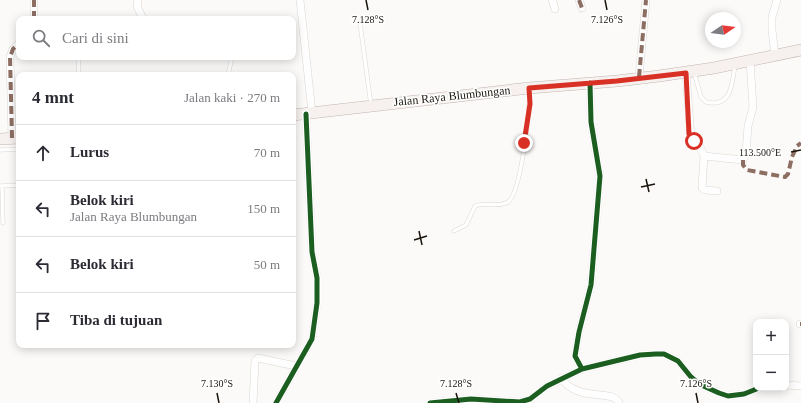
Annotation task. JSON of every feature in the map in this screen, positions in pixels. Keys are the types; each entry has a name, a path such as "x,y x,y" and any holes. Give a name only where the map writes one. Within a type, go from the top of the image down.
{"main road":[{"name":"Jalan Raya Blumbungan","path":"296,115 529,88 690,72 801,50"},
{"path":"0,139 16,138"}],"street":[{"path":"34,0 34,16"},
{"path":"138,0 137,6 142,16"},
{"path":"276,403 312,339 317,303 317,278 312,252 309,113 300,0"},
{"path":"552,0 555,9"},
{"path":"579,0 582,8"},
{"path":"639,77 646,0"},
{"path":"775,56 772,17 777,0"},
{"path":"16,46 10,57 16,138"},
{"path":"704,156 743,160 746,153 748,126 753,106 750,61"},
{"path":"690,72 689,134 700,147 704,156 702,188 705,190 717,191"},
{"path":"582,369 577,363 575,356 579,332 591,285 600,176 591,122 590,83"},
{"path":"430,403 457,400 520,402 530,399 547,386 582,369 640,355 664,354 678,361 690,377 699,384 719,393 728,396 744,394 753,390"},
{"path":"253,403 255,361 258,358 296,366"},
{"path":"561,378 567,388 589,396 613,397 617,399 619,403"},
{"path":"789,385 801,386"}],"lane":[{"path":"360,23 371,106"},
{"path":"78,60 79,72"},
{"path":"229,72 231,60"},
{"path":"690,72 701,97 706,102 716,103 725,99 728,94 732,84 735,64"},
{"path":"454,231 466,225 472,209 475,206 481,204 503,204 513,196 522,156 530,104 529,88"},
{"path":"0,150 16,149"},
{"path":"3,223 1,186 16,185"}],"marked path":[{"path":"34,0 34,16"},
{"path":"579,0 582,8"},
{"path":"639,77 646,0"},
{"path":"12,138 10,57 16,46"},
{"path":"743,160 743,165 747,170 785,177 788,174 792,157 797,146 801,143"}],"cycle path":[{"path":"582,369 575,356 579,332 591,285 600,176 591,122 590,83"},
{"path":"276,403 312,339 317,303 317,278 312,252 306,114"},
{"path":"430,403 471,399 520,402 530,399 547,386 582,369 640,355 656,354 664,354 678,361 699,384 719,393 728,396 744,394 753,390"}],"route":[{"path":"524,143 530,104 529,88 617,81 639,77 686,73 689,134 694,141"}]}
